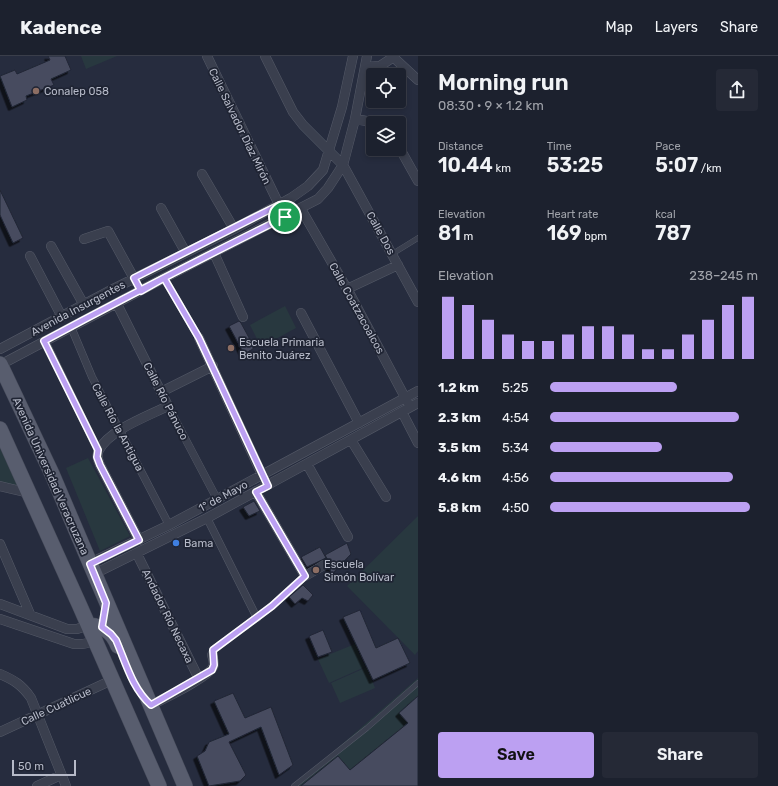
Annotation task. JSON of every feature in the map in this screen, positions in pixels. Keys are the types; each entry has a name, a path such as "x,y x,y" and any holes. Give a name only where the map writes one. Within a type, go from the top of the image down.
{"main road":[{"name":"Avenida Universidad Veracruzana","path":"0,365 52,474 106,605 151,705 185,786"},
{"path":"0,429 79,604 95,626 111,634 116,640 134,684 151,705"},
{"path":"79,604 94,611 99,610 106,605"},
{"path":"106,605 95,626 96,641 159,786"}],"street":[{"name":"Calle Salvador Díaz Mirón","path":"207,56 285,217"},
{"name":"Calle Dos","path":"265,56 293,112 302,125 343,165 418,302"},
{"name":"Avenida Insurgentes","path":"0,349 134,278 234,229 279,205 308,186 323,170 353,56"},
{"name":"Avenida Insurgentes","path":"0,365 164,278 318,199 328,188 343,165 355,119 367,56"},
{"path":"365,67 380,66 392,57 418,80"},
{"path":"355,119 366,121"},
{"path":"404,156 418,181"},
{"path":"202,174 234,229"},
{"path":"161,208 186,253"},
{"name":"Calle Coatzacoalcos","path":"301,209 347,289 410,407 418,443"},
{"path":"84,239 108,231 141,291"},
{"path":"51,246 84,305"},
{"path":"214,253 243,317"},
{"path":"30,256 62,317"},
{"path":"347,289 398,265"},
{"path":"164,278 199,338 268,486"},
{"name":"Calle Río Pánuco","path":"117,304 168,406 217,498"},
{"path":"301,314 359,423"},
{"name":"Calle Río la Antigua","path":"71,327 92,377 169,525"},
{"path":"44,341 98,450 97,457 100,465 139,540"},
{"path":"162,392 213,366"},
{"name":"1° de Mayo","path":"92,569 139,540 418,391"},
{"path":"98,450 120,430 168,406"},
{"name":"1° de Mayo","path":"92,569 137,554 268,486 410,407"},
{"path":"351,440 386,497"},
{"path":"306,464 348,537"},
{"path":"0,486 29,493"},
{"path":"256,492 307,575"},
{"path":"207,518 257,618"},
{"path":"0,544 30,614"},
{"name":"Andador Río Necaxa","path":"137,554 199,679"},
{"path":"151,705 199,679 213,668 213,650 257,618 307,575 324,565"},
{"path":"0,604 67,629 95,626"},
{"path":"0,619 74,644 83,644 96,641"},
{"path":"0,674 16,680 24,687 31,698 66,786"},
{"name":"Calle Cuatlicue","path":"0,732 112,680"},
{"path":"37,786 61,775"}],"lane":[{"path":"392,254 418,238"},
{"path":"294,786 367,728 418,683"}],"shaded area":[{"path":"81,56 117,56 86,69"},
{"path":"285,306 296,328 261,347 250,325"},
{"path":"0,443 18,486 0,483"},
{"path":"88,458 130,536 100,551 66,468"},
{"path":"418,516 418,651 415,655 347,586"},
{"path":"355,644 365,667 329,683 318,659"},
{"path":"367,667 375,688 340,703 331,683"},
{"path":"418,678 418,786 294,786"}],"building":[{"path":"48,56 65,56 71,70 51,79 54,85 26,96 27,100 12,107 0,76 15,70 17,74 50,60"},
{"path":"0,190 23,238 13,243 0,215"},
{"path":"239,321 253,345 253,349 244,354 229,326"},
{"path":"254,501 260,511 249,516 243,507"},
{"path":"347,543 351,554 331,575 329,562 325,555"},
{"path":"320,547 326,558 307,567 301,557"},
{"path":"303,585 313,595 308,601 302,598 295,604 289,597"},
{"path":"360,610 376,648 398,638 410,663 373,680 343,617"},
{"path":"323,630 332,652 318,657 309,636"},
{"path":"233,693 245,718 271,707 293,765 279,775 261,727 229,742 246,775 240,781 209,786 197,756 205,751 209,742 229,734 214,701"},
{"path":"418,696 418,786 301,786 338,756 350,770 408,723 399,713"}],"place":[{"name":"Conalep 058","path":"36,91"},
{"name":"Escuela Primaria Benito Juárez","path":"231,348"},
{"name":"Bama","path":"176,543"},
{"name":"Escuela Simón Bolívar","path":"316,570"}],"route":[{"path":"285,217 164,278 141,291 117,304 44,341 98,450 97,457 100,465 139,540 90,564 106,603 102,627 106,629 116,640 134,684 145,700 151,705 199,679 212,670 214,665 212,655 213,650 272,606 305,576 264,509 256,492 268,486 219,378 199,338 164,278 141,291 134,278 234,229 279,205 285,217"}]}
